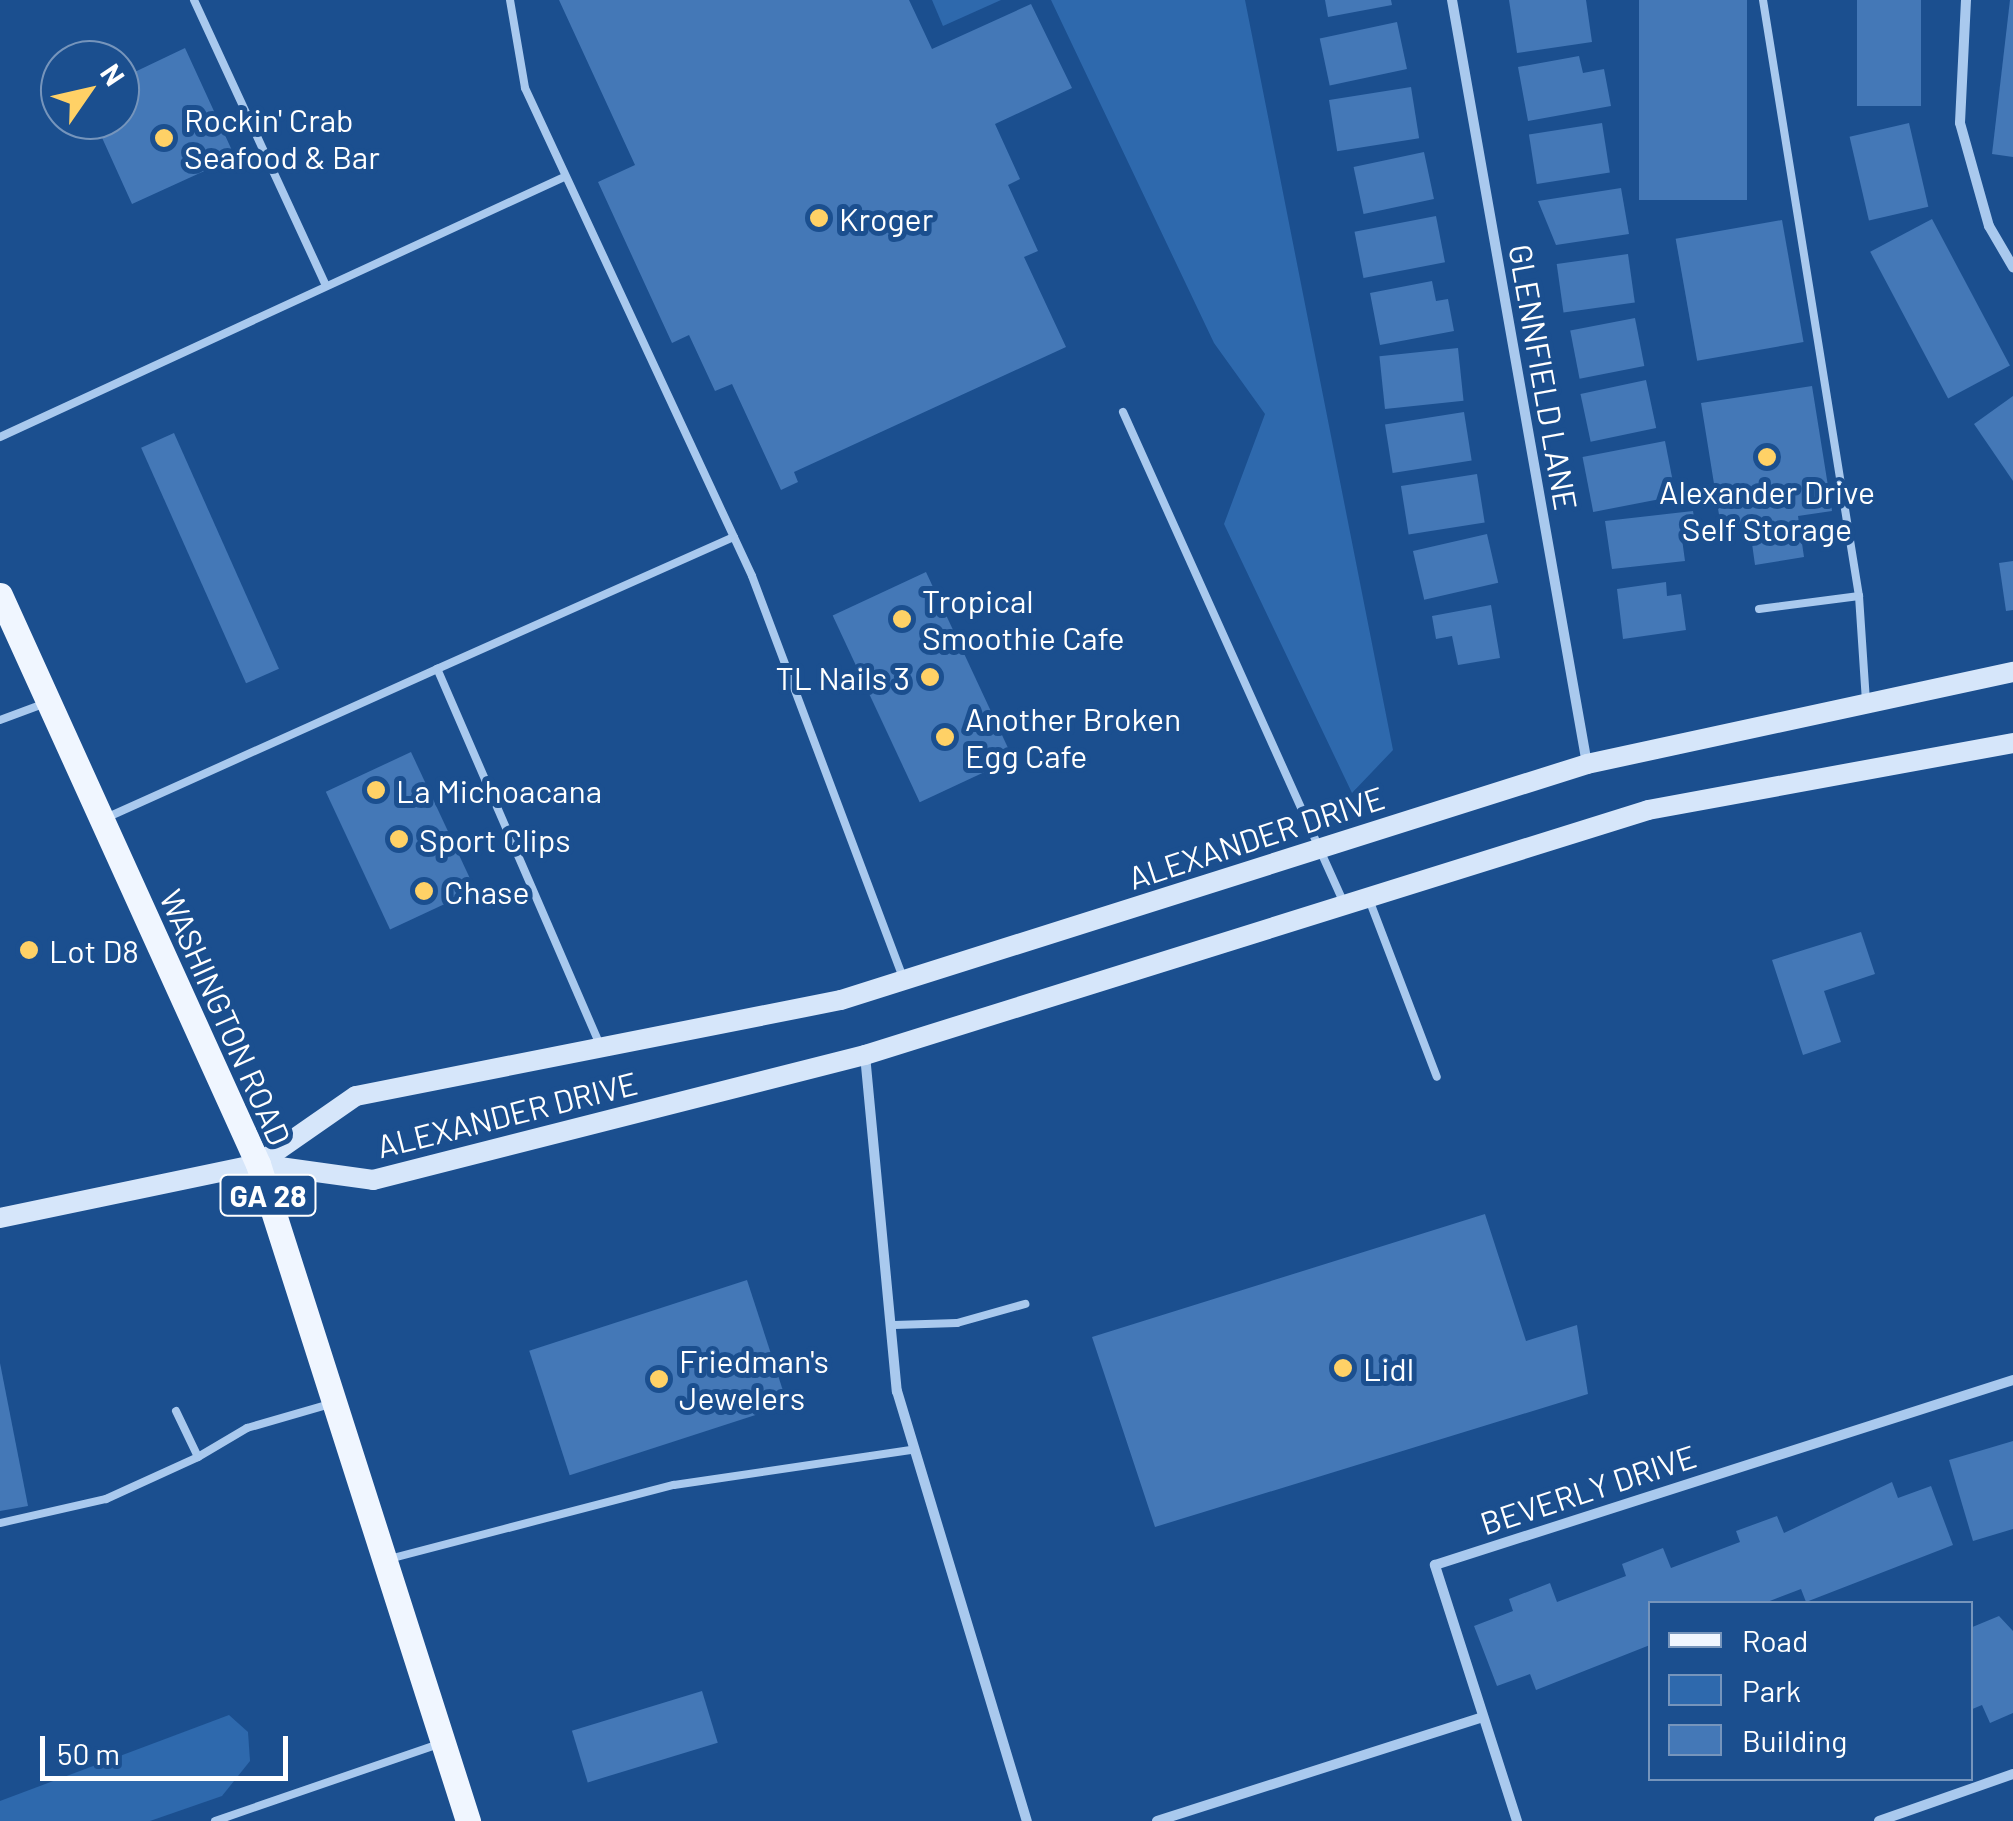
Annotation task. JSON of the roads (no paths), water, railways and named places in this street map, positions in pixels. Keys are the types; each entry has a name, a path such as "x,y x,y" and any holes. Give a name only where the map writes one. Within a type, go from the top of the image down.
{"main road":[{"name":"WASHINGTON ROAD","path":"2,607 258,1164 468,1821"},
{"name":"ALEXANDER DRIVE","path":"258,1164 356,1096 603,1053 904,981 1587,764 2013,672"},
{"name":"ALEXANDER DRIVE","path":"258,1164 373,1180 865,1056 1347,910 1648,810 2013,742"},
{"path":"0,1218 258,1164"}],"street":[{"name":"GLENNFIELD LANE","path":"1452,0 1587,764"},
{"path":"1966,0 1960,123 1989,226 2013,266"},
{"path":"865,1056 894,1325 912,1450 1027,1821"},
{"name":"BEVERLY DRIVE","path":"1518,1821 1480,1718 1436,1565 2013,1380"},
{"path":"1158,1821 1480,1718"},
{"path":"1879,1821 2013,1774"}],"lane":[{"path":"194,0 326,286"},
{"path":"510,0 525,88 734,538 904,981"},
{"path":"1763,0 1859,596 1866,701"},
{"path":"0,437 564,177"},
{"path":"1122,412 1347,910"},
{"path":"101,820 734,538"},
{"path":"1759,609 1859,596"},
{"path":"437,669 603,1053"},
{"path":"0,720 48,703"},
{"path":"1370,902 1437,1077"},
{"path":"894,1325 957,1324 1026,1304"},
{"path":"0,1524 106,1499 198,1457 247,1428 334,1403"},
{"path":"176,1412 198,1457"},
{"path":"385,1560 674,1484 912,1450"},
{"path":"216,1821 442,1743"}],"place":[{"name":"Rockin' Crab Seafood & Bar","path":"164,138"},
{"name":"Kroger","path":"819,218"},
{"name":"Alexander Drive Self Storage","path":"1767,457"},
{"name":"Tropical Smoothie Cafe","path":"902,619"},
{"name":"TL Nails 3","path":"930,677"},
{"name":"Another Broken Egg Cafe","path":"945,737"},
{"name":"La Michoacana","path":"376,790"},
{"name":"Sport Clips","path":"399,839"},
{"name":"Chase","path":"424,891"},
{"name":"Lot D8","path":"29,950"},
{"name":"Lidl","path":"1343,1368"},
{"name":"Friedman's Jewelers","path":"659,1379"}]}
